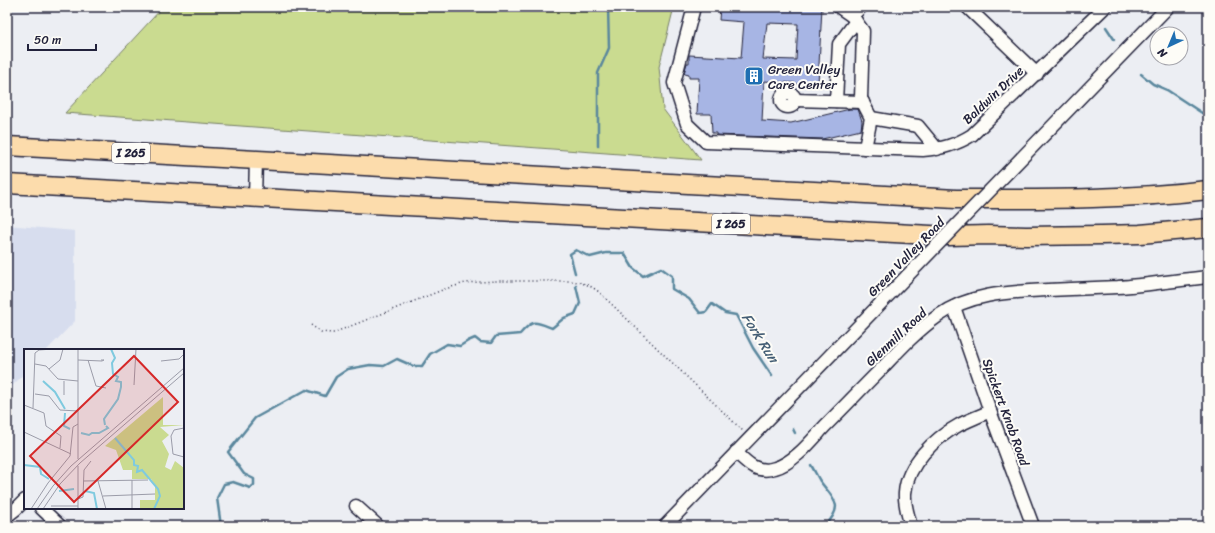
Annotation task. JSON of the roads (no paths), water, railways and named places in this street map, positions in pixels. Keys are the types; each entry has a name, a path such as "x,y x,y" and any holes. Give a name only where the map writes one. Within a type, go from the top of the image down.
{"highway":[{"name":"I 265","path":"7,146 956,199 1090,198 1168,194 1208,190"},
{"name":"I 265","path":"7,184 949,236 1102,236 1208,228"}],"street":[{"name":"Baldwin Drive","path":"694,7 674,83 687,124 706,142 923,150 937,149 954,144 972,135 1105,7"},
{"path":"839,7 854,18 863,31 861,99 871,118 870,148"},
{"path":"836,102 839,44 861,7"},
{"path":"967,7 1037,74"},
{"name":"Green Valley Road","path":"665,526 1168,7"},
{"path":"795,100 863,102"},
{"path":"871,118 918,126 937,149"},
{"path":"255,198 256,160"},
{"name":"Glenmill Road","path":"736,452 748,464 759,469 766,470 785,464 803,449 922,328 939,315 975,298 1001,293 1118,287 1208,277"},
{"name":"Spickert Knob Road","path":"954,307 990,412 1032,526"},
{"path":"911,526 905,504 905,493 906,483 915,465 929,448 944,435 960,424 990,412"},
{"path":"7,516 24,501"},
{"path":"356,506 378,526"},
{"path":"42,509 60,526"}],"waterway":[{"path":"598,146 598,73 609,48 608,7"},
{"path":"1106,27 1114,39"},
{"path":"1141,74 1153,84 1167,90 1208,117"},
{"name":"Fork Run","path":"575,273 570,254 576,250 590,257 606,253 624,253 633,268 643,276 661,268 672,276 672,289 689,299 700,313 706,312 712,304 725,313 736,315 753,348 772,376"},
{"path":"221,526 217,498 224,484 233,482 250,488 254,485 254,479 244,474 228,452 255,418 306,390 325,396 336,377 348,369 370,365 384,366 397,359 413,366 422,366 430,354 447,344 460,346 475,338 480,342 491,343 496,336 520,334 528,326 534,323 552,328 564,318 575,314 580,303 576,286"},
{"name":"Fork Run","path":"793,429 795,433"},
{"name":"Fork Run","path":"811,465 835,503 835,513 825,526"}],"place":[{"name":"Green Valley Care Center","path":"754,76"}]}
